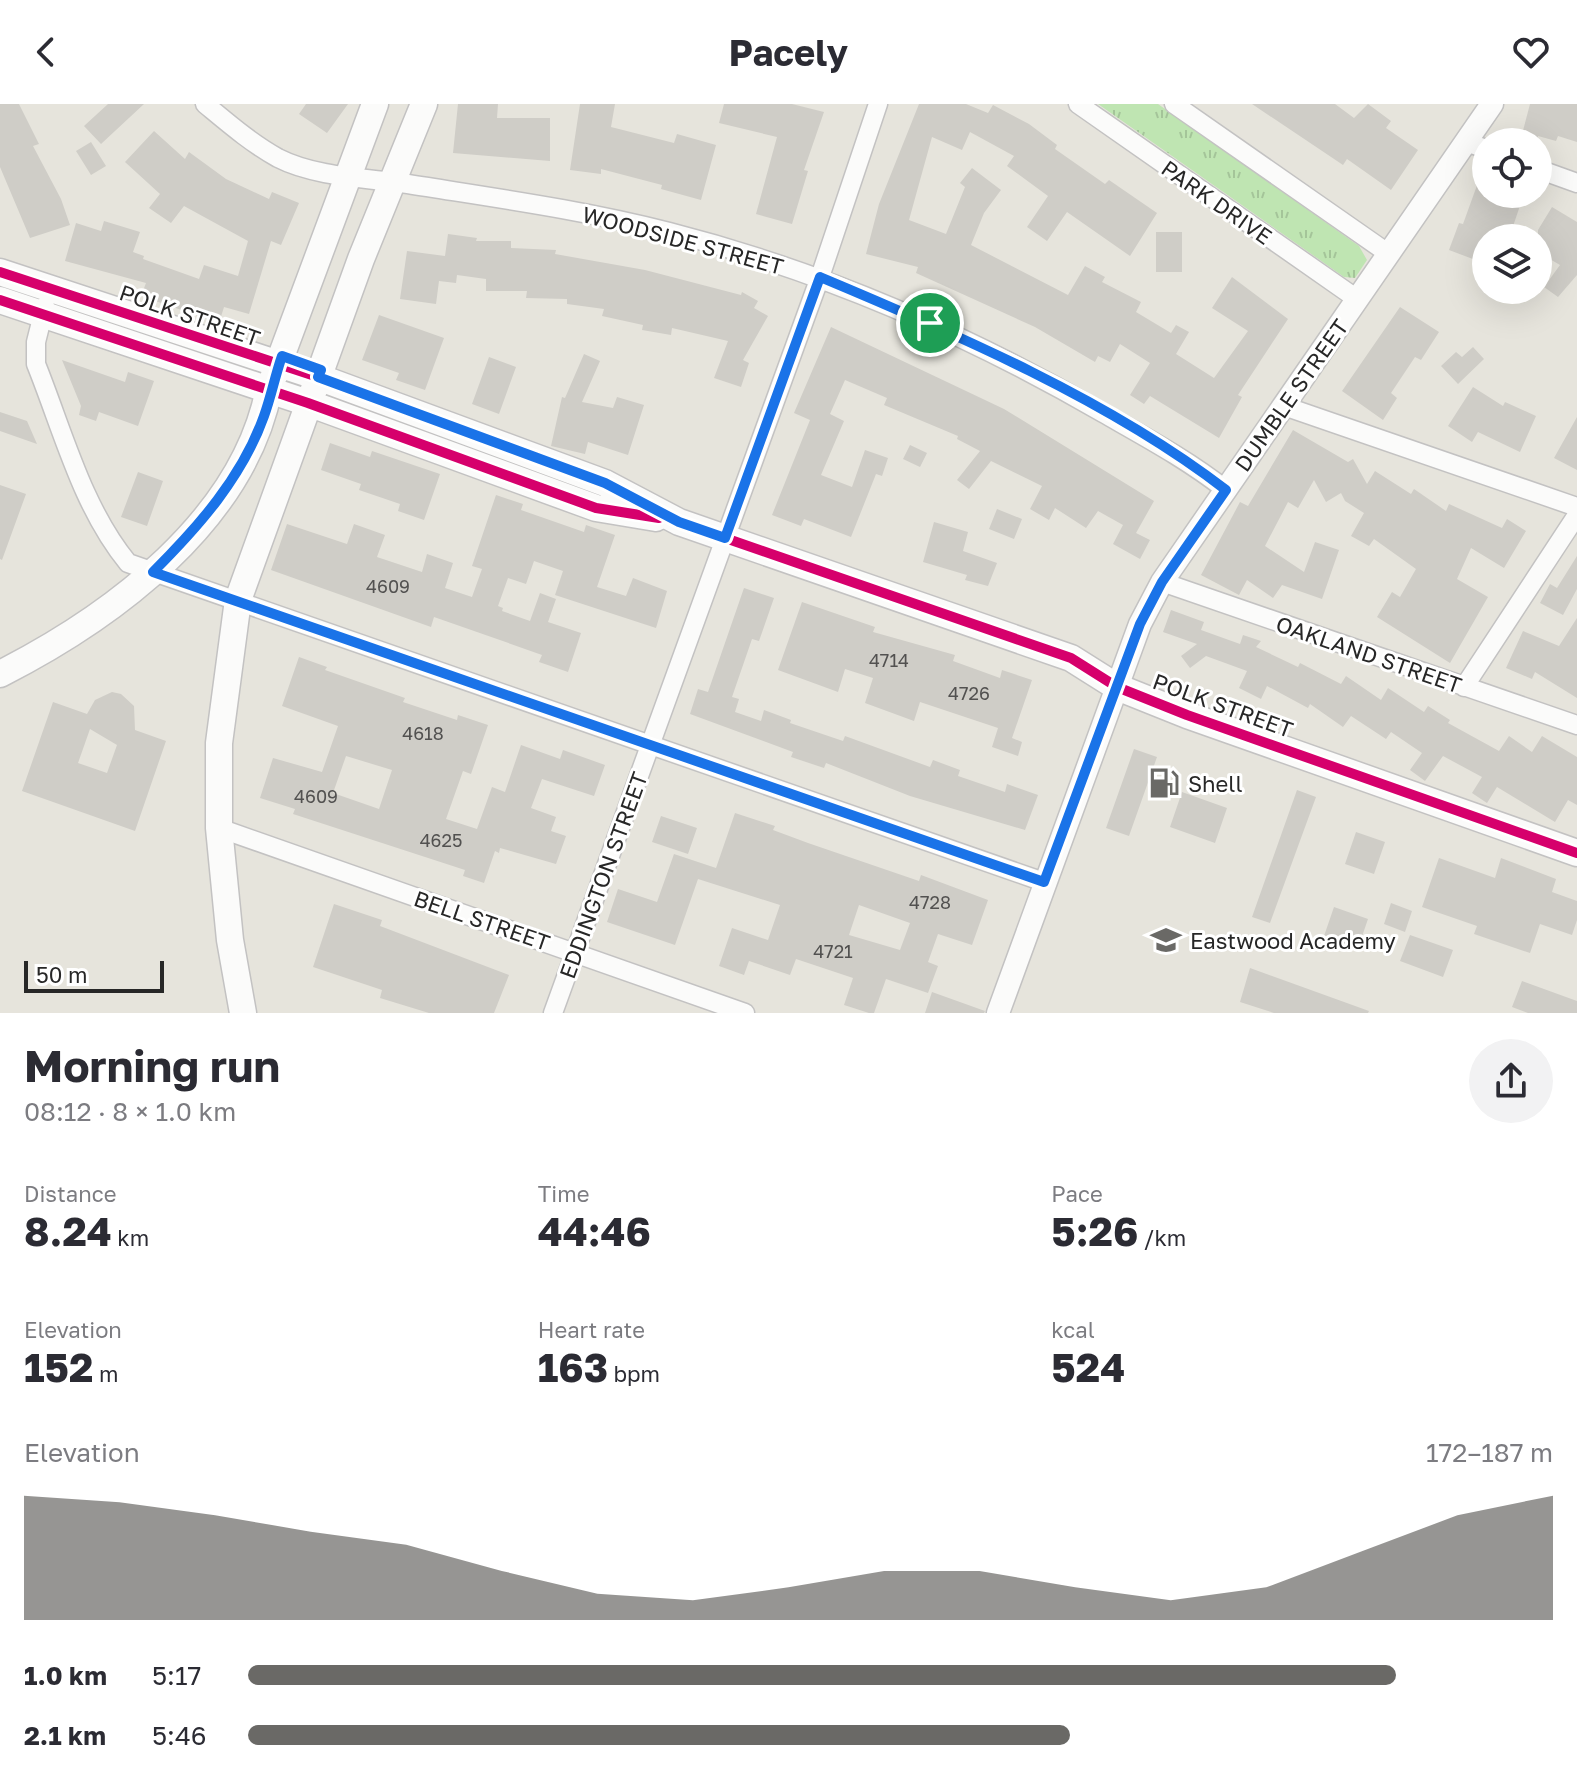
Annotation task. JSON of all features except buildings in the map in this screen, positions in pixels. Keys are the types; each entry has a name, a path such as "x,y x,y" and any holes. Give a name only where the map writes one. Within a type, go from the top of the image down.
{"main road":[{"path":"0,674 92,623 153,572 199,525 225,491 264,416 274,378 375,104"},
{"path":"243,1013 230,940 219,828 219,743 238,600 308,403 424,104"},
{"name":"POLK STREET","path":"1,270 274,378 308,403 596,508 679,522"},
{"name":"POLK STREET","path":"0,300 42,315 274,378 318,377 605,483 679,522 1071,658 1117,687 1577,853"}],"street":[{"name":"WOODSIDE STREET","path":"205,104 236,130 280,159 349,176 566,210 669,232 820,277 930,323 1047,382 1195,465 1226,490"},
{"name":"EDDINGTON STREET","path":"553,1013 820,277 878,104"},
{"name":"PARK DRIVE","path":"1078,104 1357,299"},
{"path":"1174,104 1389,254"},
{"name":"DUMBLE STREET","path":"1483,128 1492,104"},
{"name":"DUMBLE STREET","path":"998,1013 1140,624 1162,582 1389,254 1472,151"},
{"path":"1552,174 1577,183"},
{"path":"51,289 42,315 36,364 106,538 128,563 1044,882"},
{"path":"1284,406 1577,507"},
{"path":"1464,687 1577,515"},
{"name":"OAKLAND STREET","path":"1162,582 1577,725"},
{"name":"BELL STREET","path":"219,828 745,1013"}],"green space":[{"path":"1098,104 1158,104 1359,246 1367,260 1355,278 1344,277"}],"cycle path":[{"path":"0,272 318,377 605,483 679,522 1071,658 1117,687 1187,715 1577,853"},
{"path":"0,300 308,403 596,508 659,518"}],"place":[{"name":"Shell","path":"1164,783"},
{"name":"Eastwood Academy","path":"1166,940"}],"route":[{"path":"820,277 930,323 1074,396 1195,465 1226,490 1162,582 1140,624 1044,882 153,572 199,525 225,491 264,416 269,389 282,356 321,370 318,377 605,483 679,522 725,538 820,277"}]}
